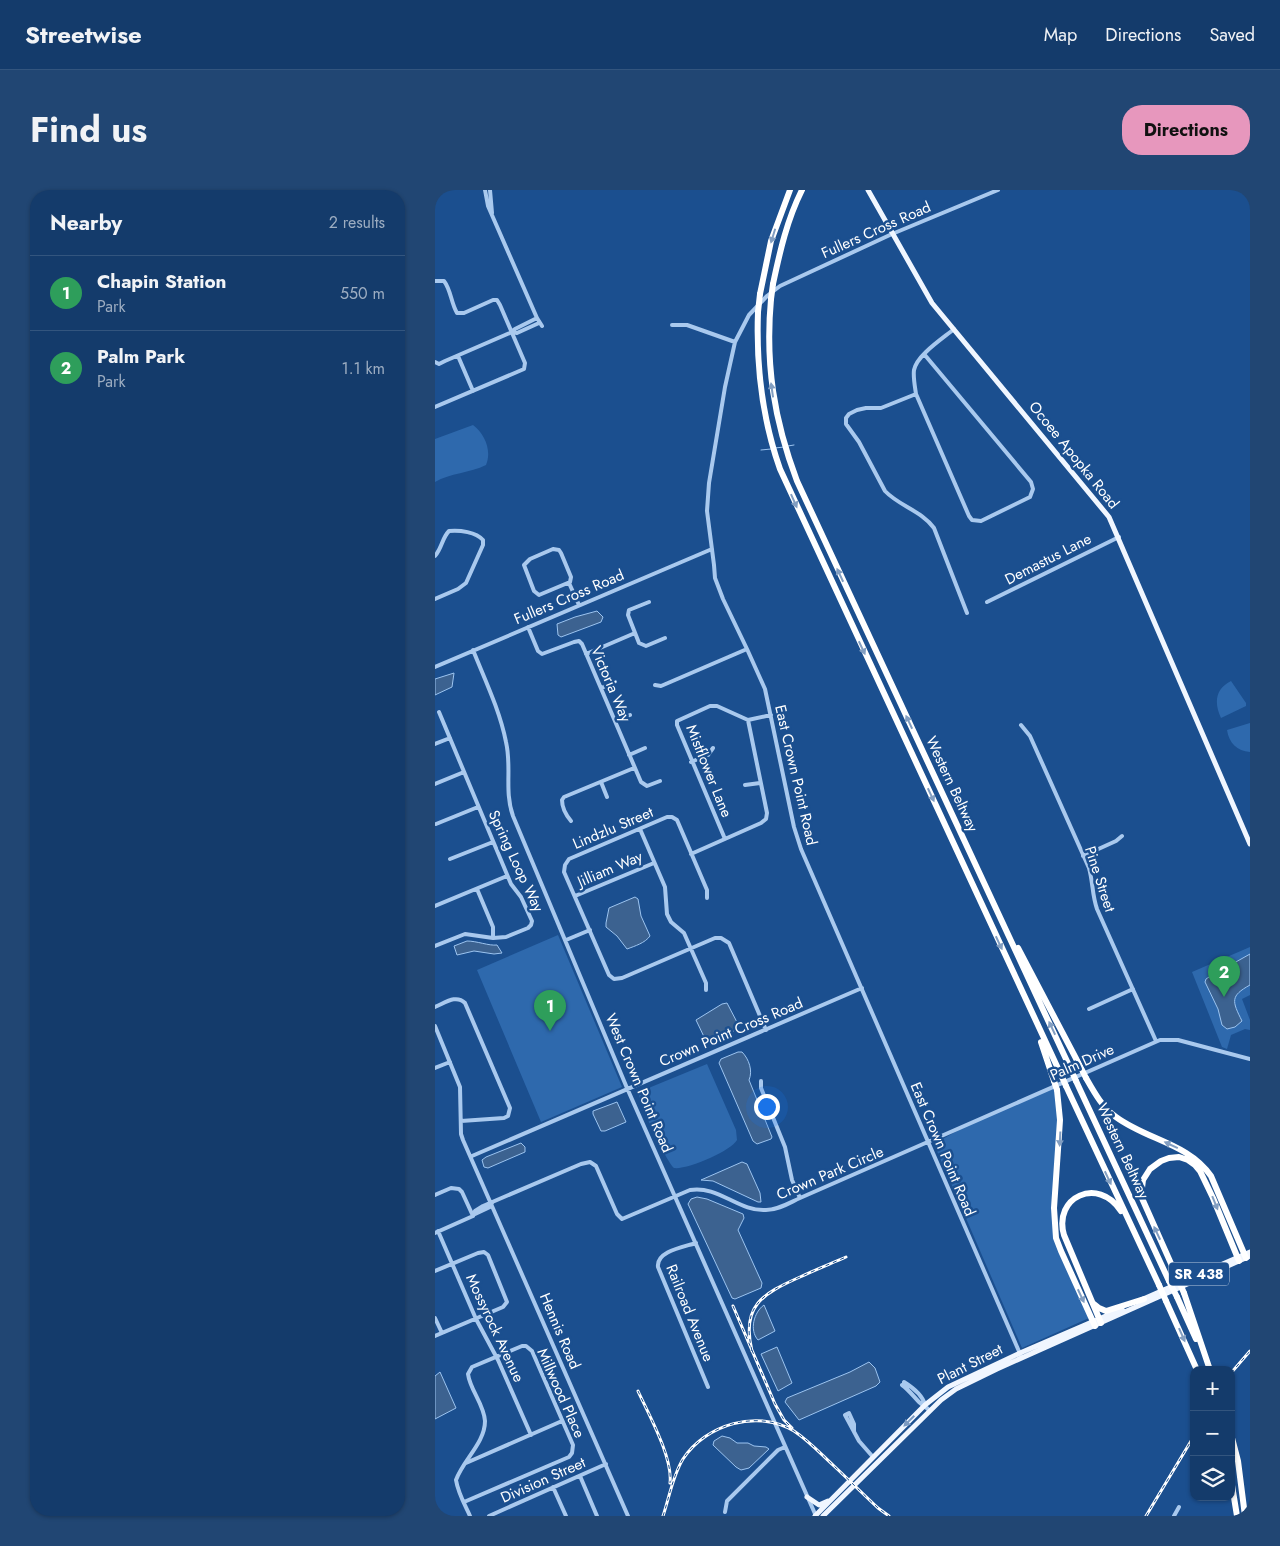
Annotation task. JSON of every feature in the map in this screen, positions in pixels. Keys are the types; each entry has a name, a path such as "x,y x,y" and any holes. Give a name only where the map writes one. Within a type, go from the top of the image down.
{"highway":[{"name":"Western Beltway","path":"790,190 771,241 766,296 774,405 787,453 813,516 1208,1366"},
{"name":"Western Beltway","path":"802,190 783,240 773,284 758,312 759,376 775,455 804,523 1195,1366"},
{"path":"975,863 1097,1098 1115,1116 1129,1125 1191,1155 1205,1167 1211,1176 1245,1255"},
{"path":"1017,980 1048,1060 1057,1090 1060,1120 1054,1208 1056,1238 1097,1322"},
{"path":"1209,1366 1184,1293 1141,1196 1143,1180 1150,1169 1161,1161 1179,1157 1195,1165 1245,1255"},
{"path":"1097,1322 1091,1299 1061,1226 1066,1209 1080,1195 1092,1192 1102,1194 1114,1203 1129,1222"},
{"path":"1091,1299 1099,1308 1106,1311 1144,1299"},
{"path":"1235,1449 1245,1516"},
{"path":"1235,1501 1237,1516"}],"main road":[{"name":"Ocoee Apopka Road","path":"868,190 924,291 954,330 1104,509 1119,537 1250,844"},
{"name":"SR 438","path":"1163,1293 1245,1255"},
{"path":"1097,1322 1163,1293"},
{"name":"Plant Street","path":"815,1516 925,1405 948,1387 1097,1322 1144,1299 1163,1293"},
{"name":"Plant Street","path":"823,1516 929,1410 957,1389 1021,1355"},
{"path":"881,1458 883,1448"},
{"path":"872,1467 875,1461 873,1457"},
{"path":"807,1497 819,1505 834,1497"}],"street":[{"path":"435,362 439,364 513,332 517,333 539,323 488,206 485,190"},
{"path":"491,190 492,213"},
{"name":"Fullers Cross Road","path":"766,296 780,286 892,234 998,190"},
{"path":"435,282 444,282 447,286 457,313 463,313 497,300 513,332 525,363 524,369 435,407"},
{"name":"East Crown Point Road","path":"766,296 749,315 735,342 725,386 709,483 707,511 715,578 765,689 797,838 1021,1355"},
{"path":"672,325 687,325 735,342"},
{"path":"924,354 1031,482 1033,490 1030,497 981,521 972,520 969,516 916,394 914,370 917,362 924,354 954,330"},
{"path":"458,356 473,391"},
{"path":"916,394 881,408 857,410 849,414 847,424 859,442 885,491 925,518 934,528 967,613"},
{"path":"435,556 449,531 468,532 483,540 483,545 466,583 458,589 435,599"},
{"name":"Demastus Lane","path":"987,602 1119,537"},
{"name":"Fullers Cross Road","path":"435,667 712,548"},
{"path":"569,583 539,595 534,591 524,565 530,559 553,550 559,550 571,577 569,583 579,605"},
{"path":"649,602 629,610 627,615 639,643 646,646 665,638"},
{"name":"Victoria Way","path":"528,627 538,651 542,654 574,642 579,641 582,644 634,768 644,785 647,786 660,781"},
{"path":"586,654 635,633"},
{"path":"655,686 661,686 747,649"},
{"name":"West Crown Point Road","path":"473,650 507,743 507,795 509,806 627,1088 697,1243 815,1516"},
{"path":"601,688 616,682"},
{"name":"Mistflower Lane","path":"725,839 691,762 677,721 710,706 717,706 748,720"},
{"name":"Spring Loop Way","path":"435,946 465,934 493,938 506,937 531,925 532,921 522,898 511,885 439,712"},
{"path":"615,722 630,715"},
{"path":"691,854 761,823 766,819 767,813 748,720 771,715"},
{"name":"Pine Street","path":"1021,724 1030,736 1083,856 1092,880 1091,891 1094,901 1156,1041"},
{"path":"435,744 450,738"},
{"path":"629,754 645,748"},
{"path":"691,762 708,755 713,748"},
{"path":"571,821 567,816 562,800 565,797 634,768"},
{"path":"435,784 464,772"},
{"path":"601,782 607,797"},
{"path":"745,785 760,783"},
{"path":"436,824 478,807"},
{"name":"Lindzlu Street","path":"691,948 622,978 614,979 609,975 589,930 565,872 565,865 569,858 671,817 677,820 707,890 707,898"},
{"path":"640,829 666,892 665,904 667,914 671,922 684,933 706,983 706,990"},
{"path":"1083,856 1123,836"},
{"path":"450,859 493,842"},
{"name":"Jilliam Way","path":"575,896 654,863"},
{"path":"435,906 507,876"},
{"path":"477,888 493,927 493,938"},
{"path":"566,940 589,930"},
{"path":"691,948 715,938 721,938 729,943 766,1030"},
{"name":"Crown Point Cross Road","path":"472,1156 862,988"},
{"path":"1089,1009 1133,989"},
{"path":"435,1007 456,998 463,1000 510,1108 508,1116 505,1118 461,1121"},
{"name":"Hennis Road","path":"435,1026 460,1087 461,1134 628,1516"},
{"name":"Palm Drive","path":"928,1142 1156,1041 1166,1039 1179,1040 1250,1059"},
{"path":"435,1068 450,1062"},
{"path":"761,1081 761,1088 785,1147 792,1180 800,1198"},
{"name":"Crown Park Circle","path":"492,1203 581,1164 590,1162 596,1166 617,1214 622,1219 690,1190 706,1190 757,1210 767,1210 800,1198 928,1142"},
{"path":"435,1195 451,1188 459,1189 463,1192 473,1216"},
{"path":"436,1232 473,1216 479,1208 492,1203"},
{"name":"Mossyrock Avenue","path":"436,1232 476,1319 497,1356 531,1435"},
{"name":"Railroad Avenue","path":"697,1243 665,1254 657,1262 708,1386"},
{"path":"435,1271 484,1252 488,1255 507,1302 503,1307 435,1336"},
{"path":"435,1318 442,1333"},
{"name":"Millwood Place","path":"464,1502 571,1456 573,1450 573,1445 530,1348 522,1346 497,1356"},
{"path":"470,1516 456,1480 482,1435 485,1421 482,1408 468,1374 472,1367 497,1356"},
{"path":"903,1384 911,1387 929,1410"},
{"path":"854,1431 854,1424 847,1414 854,1431 859,1441 873,1457"},
{"path":"465,1464 562,1422"},
{"path":"725,1512 727,1501 777,1450 785,1447"},
{"name":"Division Street","path":"489,1516 606,1464"},
{"path":"580,1476 597,1516"},
{"path":"553,1487 566,1516"},
{"path":"1173,1516 1179,1507"}],"shaded area":[{"path":"473,425 481,433 488,449 486,465 435,482 435,439"},
{"path":"597,611 603,617 601,622 561,637 558,635 557,624"},
{"path":"454,673 452,687 435,695 435,679"},
{"path":"1231,681 1246,703 1246,706 1221,718 1217,707 1217,697 1222,688"},
{"path":"1250,723 1250,752 1234,746 1227,730"},
{"path":"635,897 638,899 641,916 650,936 643,942 627,949 617,936 606,927 606,923 609,908"},
{"path":"558,935 622,1087 541,1122 477,970"},
{"path":"467,941 497,945 502,953 494,954 474,951 457,955 454,946"},
{"path":"1250,947 1250,995 1242,999 1250,1020 1250,1030 1245,1029 1231,1035 1227,1049 1222,1047 1192,972"},
{"path":"1250,954 1250,985 1239,992 1235,1000 1236,1008 1242,1021 1235,1027 1227,1029 1222,1025 1218,1009 1205,982 1222,966 1234,963"},
{"path":"727,1003 739,1026 738,1029 707,1043 696,1020 722,1004"},
{"path":"742,1052 748,1062 751,1073 749,1080 772,1137 757,1144 753,1141 719,1063 721,1059"},
{"path":"707,1064 736,1130 737,1140 708,1159 688,1166 674,1168 654,1133 643,1109 639,1094 651,1087"},
{"path":"1055,1085 1060,1120 1054,1221 1061,1251 1089,1318 1022,1348 934,1144 971,1123"},
{"path":"617,1102 626,1122 601,1131 593,1111"},
{"path":"521,1143 525,1147 525,1152 488,1168 484,1167 482,1160 486,1157"},
{"path":"742,1162 747,1164 760,1193 761,1202 713,1181 701,1180"},
{"path":"697,1197 707,1199 743,1214 744,1218 738,1230 762,1283 761,1288 735,1299 732,1298 688,1204 691,1199"},
{"path":"764,1305 775,1331 758,1340 753,1326 755,1317"},
{"path":"777,1347 792,1383 778,1391 761,1354"},
{"path":"869,1362 875,1368 880,1382 876,1386 799,1420 785,1402 787,1398 850,1372"},
{"path":"440,1372 456,1408 435,1419 435,1376"},
{"path":"722,1436 730,1438 737,1443 748,1443 769,1449 749,1468 741,1470 713,1445 714,1441"}],"waterway":[{"path":"788,446 794,445"},
{"path":"775,448 784,447"},
{"path":"761,450 771,449"}],"railway":[{"path":"752,1351 749,1336 752,1312 765,1296 787,1283 846,1257"},
{"path":"733,1306 775,1404 784,1420 792,1428"},
{"path":"1235,1368 1250,1351"},
{"path":"638,1391 664,1449 668,1461 670,1483"},
{"path":"663,1516 677,1472 683,1459 693,1447 719,1429 749,1421 765,1421 780,1424 794,1431 810,1443 878,1508 889,1516"},
{"path":"1146,1516 1190,1443"}],"place":[{"name":"Palm Park","path":"1224,997"},
{"name":"Chapin Station","path":"550,1031"}]}
